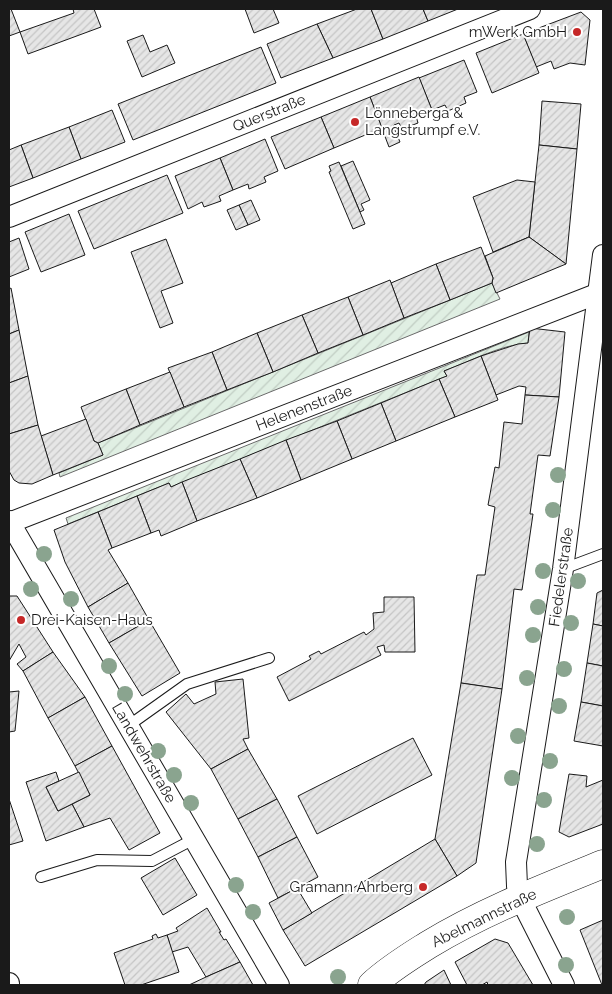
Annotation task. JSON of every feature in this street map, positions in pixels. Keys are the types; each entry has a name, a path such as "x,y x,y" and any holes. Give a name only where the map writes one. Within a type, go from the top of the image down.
{"street":[{"name":"Querstraße","path":"9,216 530,9"},
{"name":"Fiedelerstraße","path":"564,985 520,898 515,873 517,849 564,569 603,255"},
{"name":"Helenenstraße","path":"9,522 598,293"},
{"name":"Landwehrstraße","path":"9,522 279,985"},
{"name":"Abelmannstraße","path":"372,985 408,957 441,937 520,898 603,864"}],"lane":[{"path":"564,569 603,554"},
{"path":"128,726 187,684 269,658"},
{"path":"41,877 97,860 152,861 194,838"}],"green space":[{"path":"492,283 500,299 60,477 59,473 103,455 98,443"},
{"path":"529,332 528,343 517,344 486,354 444,371 447,376 171,487 169,483 68,524 66,518"}],"building":[{"path":"9,9 11,9 20,32 9,36"},
{"path":"73,9 94,9 101,27 28,54 20,32 74,13"},
{"path":"245,9 273,9 279,23 254,33"},
{"path":"357,9 371,9 383,39 333,58 317,24"},
{"path":"371,9 423,9 428,21 383,39"},
{"path":"423,9 458,9 428,21"},
{"path":"581,12 590,20 585,65 570,63 554,69 551,61 536,67 523,34"},
{"path":"317,24 333,58 281,78 267,44"},
{"path":"523,34 539,73 492,93 476,53"},
{"path":"143,35 150,52 167,45 175,63 142,77 127,41"},
{"path":"261,47 276,83 133,140 118,104"},
{"path":"464,60 477,92 464,97 466,103 448,111 445,105 432,110 419,78"},
{"path":"419,77 432,110 416,116 418,123 405,128 401,127 399,123 394,125 392,128 395,130 400,142 389,147 370,97"},
{"name":"Lönneberga & Langstrumpf e.V.","path":"370,97 382,128 334,148 321,117"},
{"path":"542,101 581,104 577,149 539,145"},
{"path":"112,110 125,142 81,159 69,127"},
{"path":"321,117 334,148 285,169 271,137"},
{"path":"69,127 81,159 33,178 21,145"},
{"path":"265,139 278,171 264,177 266,182 249,189 248,184 233,190 220,158"},
{"path":"21,145 33,178 9,187 9,150"},
{"path":"539,145 577,149 566,264 529,237"},
{"path":"220,158 233,190 219,196 221,201 204,207 202,202 188,209 175,176"},
{"path":"353,161 370,200 361,204 364,210 360,212 341,166"},
{"path":"339,162 365,224 353,229 329,172 331,171 329,166"},
{"path":"167,175 183,213 94,249 78,211"},
{"path":"517,180 535,182 529,237 493,252 473,197"},
{"path":"251,200 260,220 248,225 239,205"},
{"path":"239,205 248,225 236,230 227,210"},
{"path":"69,214 85,255 41,272 25,232"},
{"path":"529,237 566,264 496,293 485,256"},
{"path":"19,238 29,269 9,277 9,242"},
{"path":"166,239 183,283 161,291 173,323 160,328 131,252"},
{"path":"481,247 493,278 492,283 450,300 436,264"},
{"path":"436,264 450,300 404,318 391,283"},
{"path":"390,280 404,318 363,335 348,297"},
{"path":"11,288 19,330 9,334 9,289"},
{"path":"348,297 363,335 318,353 302,315"},
{"path":"302,315 318,353 273,372 257,333"},
{"path":"530,328 565,332 559,397 525,395 526,387 519,386 496,395 481,356 518,344 528,343"},
{"path":"19,330 28,376 9,383 9,334"},
{"path":"257,333 273,372 227,390 212,352"},
{"path":"212,352 227,390 184,407 168,368"},
{"path":"481,356 498,400 455,417 439,379 447,376 444,371"},
{"path":"170,372 184,407 140,425 126,389"},
{"path":"28,376 38,425 9,434 9,383"},
{"path":"439,379 455,417 396,441 381,403"},
{"path":"126,389 140,425 98,443 94,441 81,407"},
{"path":"525,395 559,397 550,456 538,455 530,514 533,514 522,590 514,589 502,689 461,683 477,575 485,575 495,507 488,505 495,467 499,468 504,422 522,424"},
{"path":"381,403 396,441 352,459 337,421"},
{"path":"86,419 94,441 98,443 103,455 53,475 41,436"},
{"path":"337,421 352,459 301,480 286,440"},
{"path":"38,425 53,475 32,484 19,483 14,480 9,471 9,434"},
{"path":"286,440 301,480 257,498 240,459"},
{"path":"240,459 257,498 197,521 182,482"},
{"path":"182,482 197,521 161,536 159,530 151,533 137,496 169,483 171,487"},
{"path":"137,496 151,533 112,548 98,512"},
{"path":"98,512 112,548 108,550 128,583 88,607 65,562 54,530"},
{"path":"128,583 149,620 109,643 88,607"},
{"path":"603,590 603,626 593,624 597,593"},
{"name":"Drei-Kaisen-Haus","path":"9,596 17,596 53,652 23,671 17,664 26,657 19,644 9,661"},
{"path":"384,597 414,597 415,652 385,652 384,645 377,647 381,655 289,701 277,677 311,659 309,656 319,651 321,654 364,632 366,635 374,629 373,613 384,612"},
{"path":"149,620 180,673 142,696 109,643"},
{"path":"593,624 603,626 603,666 587,663"},
{"path":"53,652 85,697 48,718 23,671"},
{"path":"587,663 603,666 603,706 581,702"},
{"path":"243,679 249,738 243,739 248,749 211,769 166,712 186,694 194,704 216,694 215,682"},
{"path":"461,683 502,689 476,863 457,876 435,839"},
{"path":"19,691 15,731 9,732 9,692"},
{"path":"85,697 112,746 75,766 48,718"},
{"path":"581,702 603,706 603,746 574,741"},
{"path":"413,738 432,775 317,834 298,796"},
{"path":"112,746 160,833 129,850 110,818 84,827 72,804 90,795 75,766"},
{"path":"248,749 277,799 238,819 211,769"},
{"path":"56,772 59,781 46,787 58,811 72,804 84,827 46,841 26,782"},
{"path":"79,772 90,795 58,811 46,787"},
{"path":"569,774 587,776 586,787 603,780 603,824 569,837 559,832"},
{"path":"9,799 23,841 9,845"},
{"path":"277,799 297,837 258,857 238,819"},
{"path":"297,837 318,877 278,898 258,857"},
{"path":"435,839 457,876 305,966 283,930"},
{"path":"175,858 197,895 163,915 141,878"},
{"path":"297,888 312,913 283,930 269,903"},
{"path":"207,908 221,932 219,932 224,940 226,939 240,962 206,977 188,947 172,952 167,935 178,931 176,928"},
{"path":"603,920 603,985 602,985 580,930"},
{"path":"156,934 158,938 167,935 179,972 141,985 125,985 114,953 153,939 152,936"},
{"path":"495,939 508,943 533,985 488,985 487,982 482,985 467,985 455,962"},
{"path":"240,962 253,985 189,985 206,977"},
{"path":"444,970 451,985 424,985 426,982"}],"place":[{"name":"mWerk GmbH","path":"577,32"},
{"name":"Lönneberga & Langstrumpf e.V.","path":"355,122"},
{"name":"Drei-Kaisen-Haus","path":"21,620"},
{"name":"Gramann Ahrberg","path":"423,887"}]}
